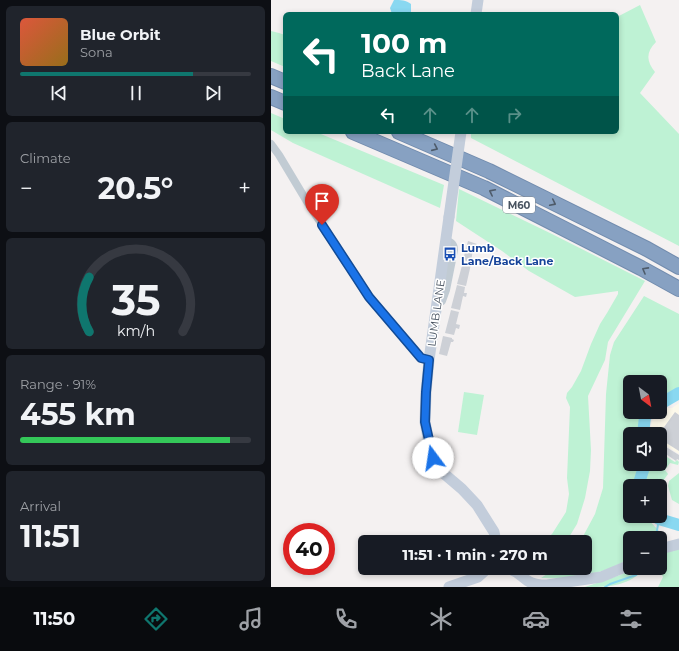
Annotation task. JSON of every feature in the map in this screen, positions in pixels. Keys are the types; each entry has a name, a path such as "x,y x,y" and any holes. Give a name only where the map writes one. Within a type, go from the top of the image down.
{"highway":[{"path":"271,76 283,81"},
{"path":"271,97 283,102"},
{"name":"M60","path":"358,134 484,188 679,289"},
{"name":"M60","path":"404,134 489,171 647,249 679,267"}],"street":[{"path":"476,12 478,0"},
{"name":"LUMB LANE","path":"461,134 429,360 425,422 436,465 477,505 495,535"},
{"path":"271,144 369,297 421,358 429,360"},
{"path":"667,547 679,544"},
{"path":"521,575 531,583 547,585 601,577 623,568"},
{"path":"449,587 480,575"}],"shaded area":[{"path":"679,403 679,454 667,446 667,427 651,427 654,419 667,419 667,408 672,408"}],"green space":[{"path":"640,5 656,42 650,49 648,57 655,72 640,93 679,134 679,246 471,138 471,134 619,134 619,16"},
{"path":"271,31 283,34 283,66 271,61"},
{"path":"271,113 283,118 283,134 321,134 444,185 440,208 293,143 271,130"},
{"path":"459,189 645,281 608,342 605,360 588,396 591,450 590,471 585,498 577,524 570,535 551,535 566,512 569,494 567,478 570,407 566,398 567,393 581,371 600,324 618,294 618,291 575,297 529,271 502,251 456,221"},
{"path":"644,296 679,314 679,387 667,393 667,375 623,375 623,419 640,419 638,427 623,427 623,471 638,471 635,479 623,479 623,523 652,523 659,531 623,531 623,562 592,574 592,535 584,535 595,514 603,488 606,394 610,355 614,342"},
{"path":"464,392 484,395 477,435 458,432"},
{"path":"667,457 675,462 677,460 679,462 678,465 670,463 667,467"},
{"path":"646,471 666,471 668,474 664,479 644,479"},
{"path":"679,473 679,504 672,500 668,486 669,481"},
{"path":"679,549 679,587 658,587 663,577 662,575 667,575 667,552"},
{"path":"623,574 623,575 637,575 630,580 615,585 585,587"},
{"path":"546,575 587,575 564,578 541,578"}],"water":[{"path":"394,0 403,0 411,4 411,12 391,12 390,8"}],"building":[{"path":"468,241 477,244 476,246 478,247 476,250 473,249 471,262 463,260"},
{"path":"463,262 471,264 466,286 457,284"},
{"path":"457,285 465,287 464,293 467,293 466,297 463,296 460,310 451,308"},
{"path":"451,310 459,312 456,324 460,325 459,329 456,328 454,335 445,333"},
{"path":"443,336 454,340 451,342 447,356 439,354"},
{"path":"675,412 679,415 679,451 667,443 667,427 664,427"},
{"path":"667,448 679,455 679,460 677,459 676,461 667,455"}],"waterway":[{"path":"667,400 679,393"},
{"path":"644,427 645,419"},
{"path":"640,479 643,471"},
{"path":"667,521 679,525"},
{"path":"657,531 658,523"},
{"path":"605,587 636,575"}],"place":[{"name":"Lumb Lane/Back Lane","path":"450,254"}],"route":[{"path":"322,225 369,297 421,358 429,360 425,422 433,458"}]}
